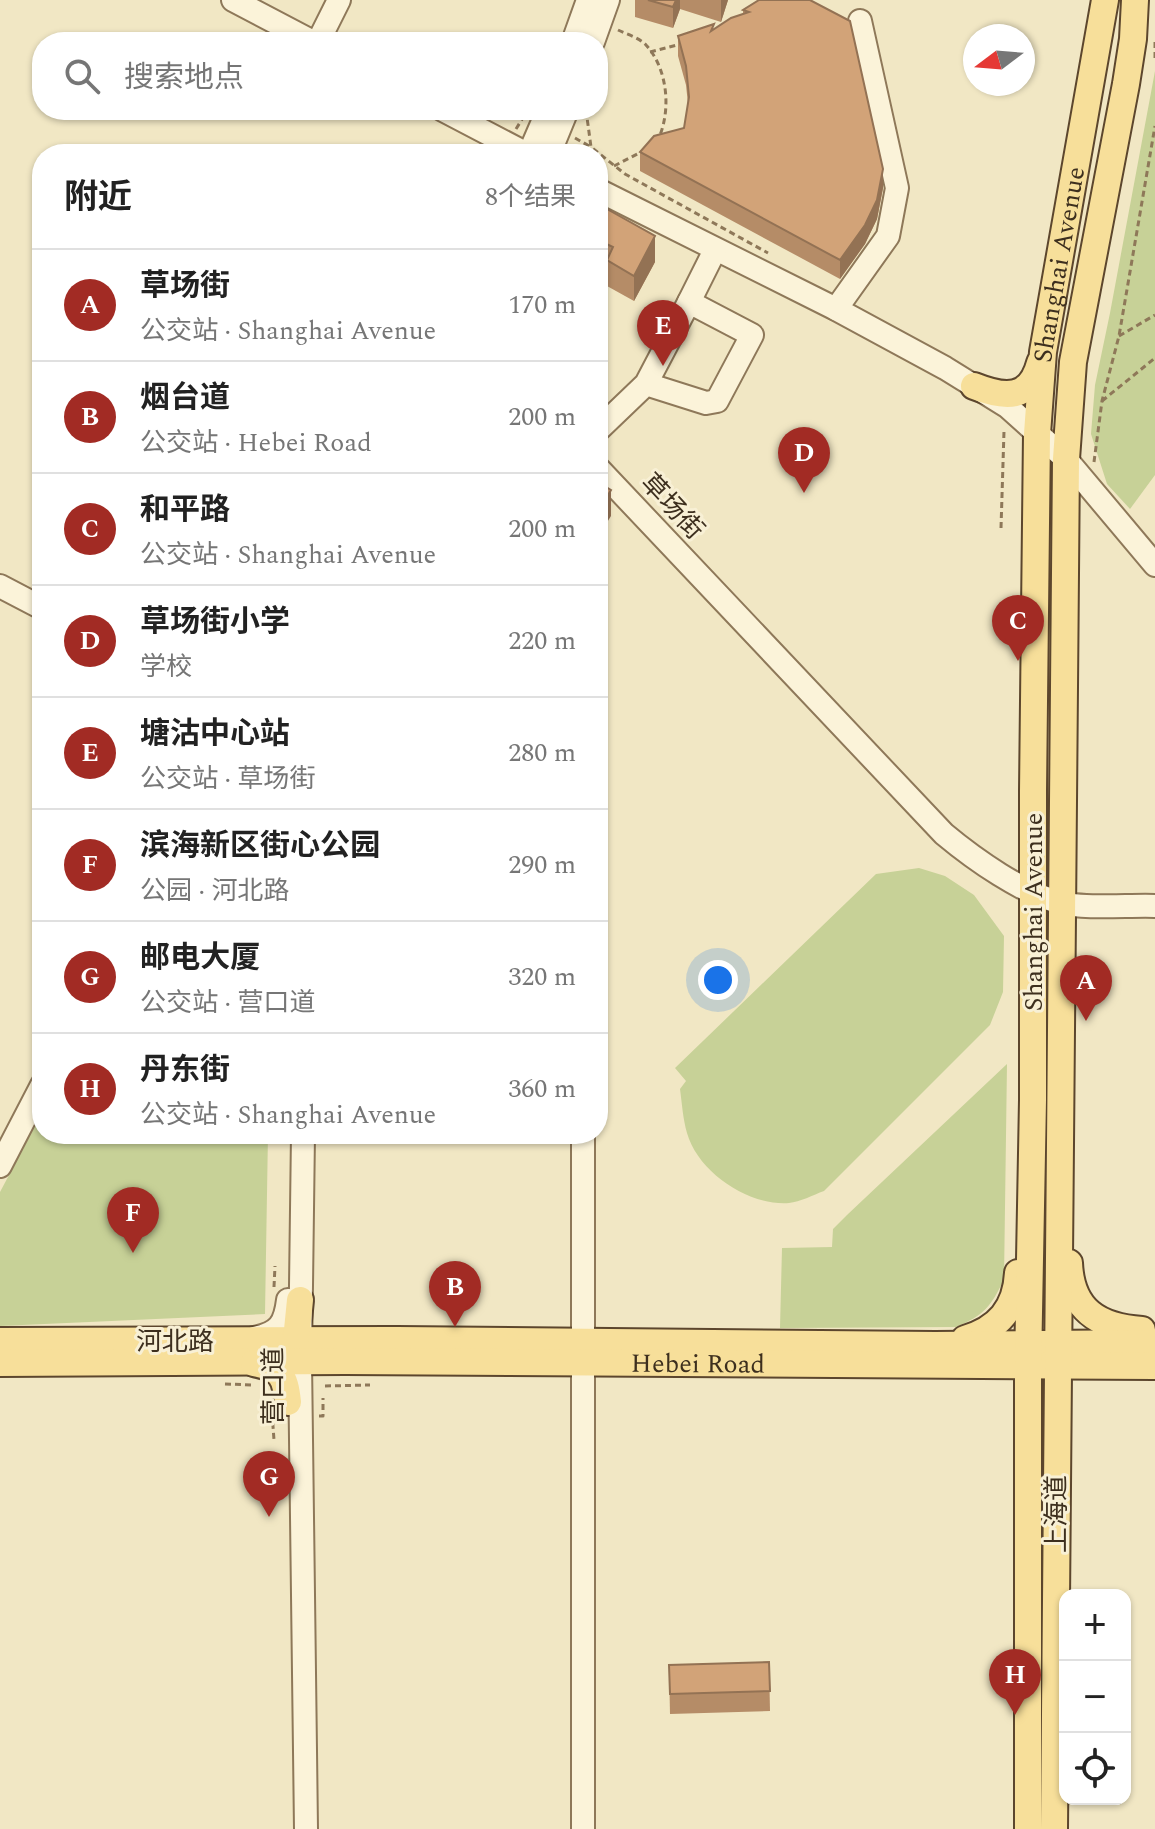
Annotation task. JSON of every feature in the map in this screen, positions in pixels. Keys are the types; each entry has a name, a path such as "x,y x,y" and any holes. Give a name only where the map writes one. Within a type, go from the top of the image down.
{"main road":[{"name":"Shanghai Avenue","path":"1039,1352 1030,1286 1037,434 1043,352 1105,0"},
{"name":"Shanghai Avenue","path":"1028,1829 1028,1421 1039,1352 1059,1290 1066,459 1073,362 1126,84 1135,0"},
{"path":"974,386 1003,396 1020,392 1035,378 1043,352"},
{"path":"935,1345 983,1333 1010,1309 1017,1279 1022,1214 1033,1151"},
{"path":"1062,1152 1068,1190 1069,1272 1074,1291 1087,1310 1104,1324 1155,1332"},
{"path":"293,1348 294,1300"},
{"path":"294,1300 316,1327 348,1351"},
{"name":"河北路","path":"0,1341 241,1351"},
{"name":"Hebei Road","path":"348,1351 582,1353 978,1364 1039,1352 1155,1343"},
{"name":"Hebei Road","path":"582,1353 935,1345 1039,1352 1106,1366 1155,1366"},
{"path":"241,1351 293,1348 348,1351"},
{"path":"241,1351 277,1370 294,1402"},
{"name":"河北路","path":"0,1363 241,1351"},
{"name":"上海道","path":"1039,1352 1056,1427 1054,1829"},
{"path":"0,1376 33,1362"},
{"path":"978,1364 1009,1378 1019,1392 1028,1421"}],"street":[{"path":"233,0 296,32"},
{"path":"321,32 339,0"},
{"path":"577,32 588,0"},
{"path":"597,32 608,0"},
{"path":"836,309 888,236 897,188 860,21"},
{"path":"462,120 509,144"},
{"path":"533,144 543,120"},
{"path":"553,144 563,120"},
{"path":"608,195 836,309 1008,407 1066,459 1155,565"},
{"path":"608,420 646,384 715,250"},
{"path":"646,384 706,403 717,401 752,335 689,302"},
{"name":"草场街","path":"608,479 944,834 964,851 1034,892 1063,904 1155,906"},
{"path":"0,586 32,603"},
{"path":"0,1166 32,1104"},
{"path":"290,1144 294,1300"},
{"path":"241,1351 277,1331 294,1300 302,1144"},
{"path":"583,1144 583,1829"},
{"name":"营口道","path":"293,1348 306,1829"},
{"name":"营口道","path":"291,1829 294,1402"}],"path":[{"path":"612,27 645,43 661,70 668,108 661,134 654,141"},
{"path":"650,52 691,41"},
{"path":"1155,42 1155,62"},
{"path":"587,120 591,144"},
{"path":"1094,462 1102,401 1119,336 1155,126"},
{"path":"614,166 647,149"},
{"path":"608,161 625,174 776,257"},
{"path":"1119,336 1155,315"},
{"path":"1102,401 1155,358"},
{"path":"1001,528 1004,431"},
{"path":"225,1384 262,1385"},
{"path":"325,1386 370,1385"}],"green space":[{"path":"1155,71 1155,475 1130,509 1107,484 1091,434 1095,385"},
{"path":"919,868 945,876 974,895 1004,936 1003,992 990,1025 824,1191 789,1203 773,1202 757,1199 727,1184 713,1173 693,1147 686,1128 680,1089 686,1081 675,1068 876,874"},
{"path":"1007,1064 1004,1279 986,1309 956,1327 780,1328 782,1248 832,1247 833,1229"},
{"path":"32,1132 32,1144 268,1144 265,1314 0,1326 0,1192"}],"building":[{"path":"648,0 676,0 673,7"},
{"path":"759,0 810,0 850,21 883,169 877,200 865,225 840,260 640,152 654,136 684,128 689,97 686,66 678,36 714,24 711,31 731,18 749,12 743,10"},
{"path":"608,210 655,236 634,276 608,261 613,247 608,245"},
{"path":"769,1662 770,1691 670,1694 669,1665"}],"place":[{"name":"塘沽中心站","path":"663,366"},
{"name":"草场街小学","path":"804,493"},
{"name":"和平路","path":"1018,661"},
{"name":"草场街","path":"1086,1021"},
{"name":"滨海新区街心公园","path":"133,1253"},
{"name":"烟台道","path":"455,1327"},
{"name":"邮电大厦","path":"269,1517"},
{"name":"丹东街","path":"1015,1715"}]}
